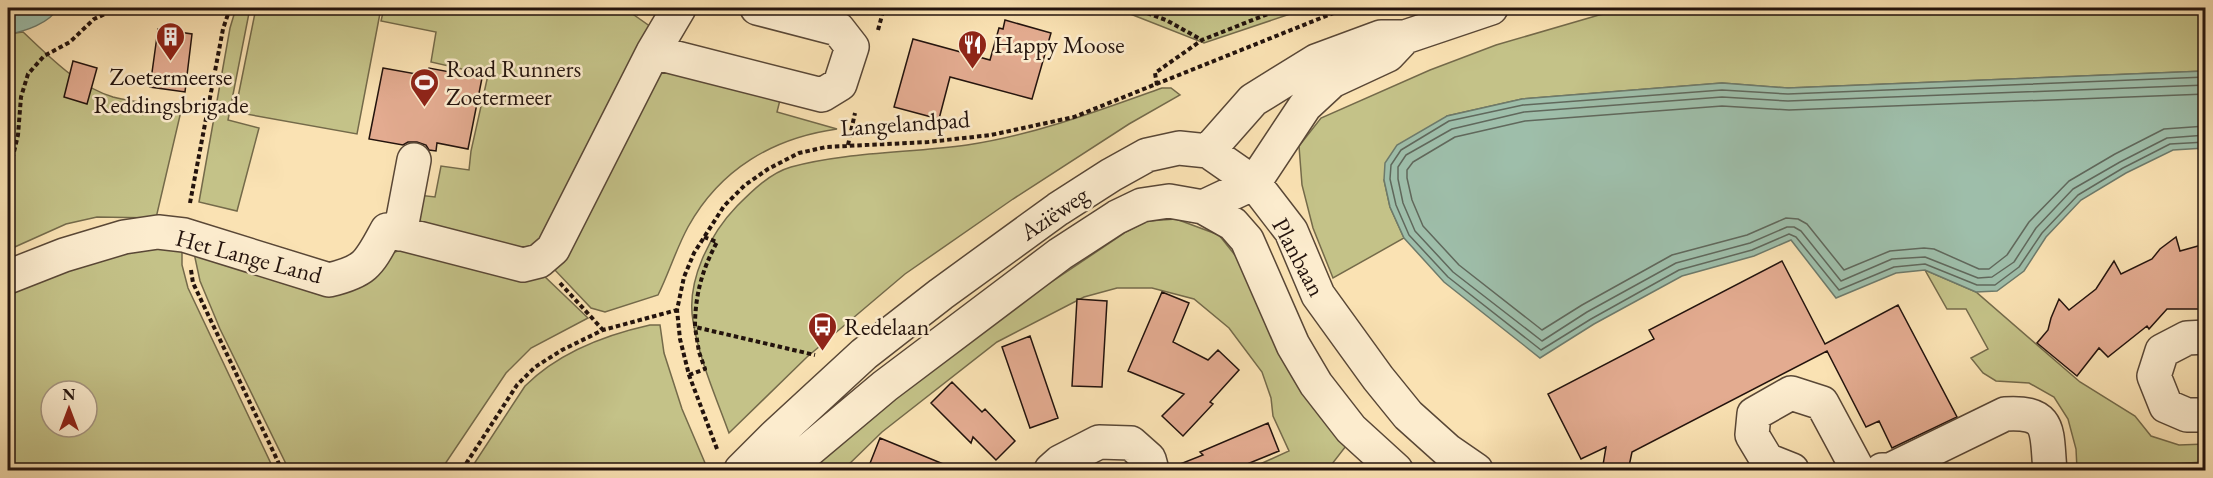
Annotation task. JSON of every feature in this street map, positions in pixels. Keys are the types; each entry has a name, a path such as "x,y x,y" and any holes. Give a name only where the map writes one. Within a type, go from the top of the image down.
{"street":[{"path":"414,160 399,234 523,265 539,261 553,249 653,52 679,8"},
{"path":"653,52 822,95 840,84 852,46 838,28 758,8"},
{"path":"1203,207 1208,151 1253,100 1316,61 1382,37 1405,37 1491,8"},
{"path":"1203,207 1254,183 1305,106 1332,81 1388,55 1405,37"},
{"name":"Aziëweg","path":"785,456 864,354 941,294 1058,209 1147,155 1179,148 1208,151"},
{"name":"Planbaan","path":"1208,151 1254,183 1291,231 1318,295 1378,378 1408,415 1447,450 1476,471"},
{"name":"Aziëweg","path":"729,460 785,456 894,379 1060,254 1116,217 1142,205 1169,201 1203,207"},
{"name":"Planbaan","path":"1203,207 1233,224 1247,240 1293,345 1316,384 1351,429 1366,459 1396,471"},
{"name":"Het Lange Land","path":"10,276 64,255 124,237 158,232 184,235 329,280 350,275 370,262 387,230 399,234"},
{"path":"2205,337 2187,338 2162,351 2154,376 2166,406 2187,415 2205,415"},
{"path":"1792,471 1767,460 1752,435 1754,414 1791,393 1822,403 1858,471"},
{"path":"1882,471 1890,470 2006,414 2022,413 2036,416 2045,426 2050,471"},
{"path":"1366,459 1408,415"},
{"path":"1051,471 1060,462 1100,442 1131,443 1149,459 1152,471"}],"path":[{"path":"10,276 9,173 18,135 21,97 28,74 44,56 70,42 94,19 118,8"},
{"path":"1134,8 1166,20 1202,40"},
{"path":"1157,84 1155,73 1202,40 1283,8"},
{"name":"Langelandpad","path":"729,460 689,375 680,339 677,310 684,277 694,253 724,206 745,185 768,169 799,153 826,147 928,142 991,135 1074,117 1346,8"},
{"path":"689,375 705,369 694,327 694,307 704,266 717,242 704,237"},
{"path":"539,261 603,330"},
{"path":"462,471 517,385 535,367 562,350 603,330 677,310"},
{"path":"694,327 820,356"}],"shaded area":[{"path":"236,8 250,8 228,120 259,128 237,211 199,202 230,28"},
{"path":"256,8 381,8 357,134 235,112"},
{"path":"384,8 624,8 651,27 552,227 532,247 512,251 414,219 418,195 435,197 441,166 469,170 488,75 431,62 436,32 381,21"},
{"path":"1115,8 1308,8 1204,43"},
{"path":"1635,8 2205,8 2205,71 1788,88 1722,83 1522,99 1447,116 1384,180 1390,207 1404,238 1333,278 1313,228 1302,185 1299,146 1321,118 1430,70 1496,45 1599,15"},
{"path":"23,32 65,70 100,92 130,101 182,107 156,218 97,217 66,224 8,250 8,34"},
{"path":"668,69 781,96 777,112 837,129 791,140 750,160 732,173 716,188 688,227 658,295 605,312 591,308 553,268 658,72"},
{"path":"1162,88 1171,88 1180,95 1129,124 1013,199 905,274 807,357 729,433 699,349 693,321 693,290 702,259 718,230 737,206 762,183 783,170 812,162 992,141 1066,121"},
{"path":"1176,219 1219,235 1250,274 1346,446 1332,464 1324,470 1247,470 1289,451 1273,416 1271,398 1262,372 1229,328 1194,299 1152,288 1117,288 1084,297 997,342 882,432 843,470 806,470 861,421 1008,311 1126,232 1148,221"},
{"path":"131,246 182,247 182,265 188,288 274,470 8,470 8,289"},
{"path":"404,248 543,275 588,318 531,348 506,373 441,470 289,470 220,329 200,281 194,253 315,288"},
{"path":"1925,270 1976,292 2080,382 2135,416 2151,436 2179,445 2205,444 2205,462 2077,469 2076,449 2068,419 2054,397 2029,383 1996,381 1983,373 1971,358 1988,349 1966,309 1947,309"},
{"path":"650,325 660,325 664,353 682,409 708,470 470,470 525,386 538,374 567,355 599,340"}],"water":[{"path":"8,8 58,8 49,18 36,26 8,34"},
{"path":"2205,71 2205,148 2173,150 2126,173 2081,200 2046,237 2024,271 1997,291 1976,292 1925,270 1896,273 1836,298 1791,240 1754,256 1682,276 1594,324 1540,358 1444,282 1404,238 1390,207 1384,180 1385,163 1397,145 1447,116 1522,99 1722,83 1788,88"}],"building":[{"name":"Happy Moose","path":"1005,20 1051,33 1032,99 950,77 939,119 894,107 913,39 990,60 999,28 1003,29"},
{"name":"Zoetermeerse Reddingsbrigade","path":"158,29 192,34 185,92 150,87"},
{"path":"73,61 97,68 87,104 64,97"},
{"name":"Road Runners Zoetermeer","path":"383,68 427,76 429,68 482,78 468,149 437,143 436,151 429,150 426,145 417,142 408,142 403,145 369,139"},
{"path":"2176,237 2180,251 2205,244 2205,309 2167,309 2149,329 2147,326 2108,357 2099,348 2077,376 2037,343 2048,330 2059,299 2069,310 2096,289 2114,261 2121,274 2152,259 2160,249"},
{"path":"1782,261 1825,344 1898,305 1957,417 1892,448 1879,421 1866,427 1827,351 1632,452 1628,471 1602,471 1606,447 1581,459 1548,394 1654,339 1649,330"},
{"path":"1162,292 1189,303 1173,342 1208,360 1218,350 1239,370 1210,402 1213,404 1183,436 1162,416 1184,394 1128,371"},
{"path":"1077,299 1107,301 1102,387 1072,386"},
{"path":"1030,336 1058,418 1030,428 1002,347"},
{"path":"952,382 982,412 985,409 1015,441 996,460 973,437 971,443 931,403"},
{"path":"1268,423 1279,451 1230,471 1170,471 1170,468 1203,455 1200,452"},
{"path":"880,438 958,470 958,471 867,471"}],"place":[{"name":"Zoetermeerse Reddingsbrigade","path":"171,62"},
{"name":"Happy Moose","path":"973,70"},
{"name":"Road Runners Zoetermeer","path":"425,108"},
{"name":"Redelaan","path":"823,352"}]}
